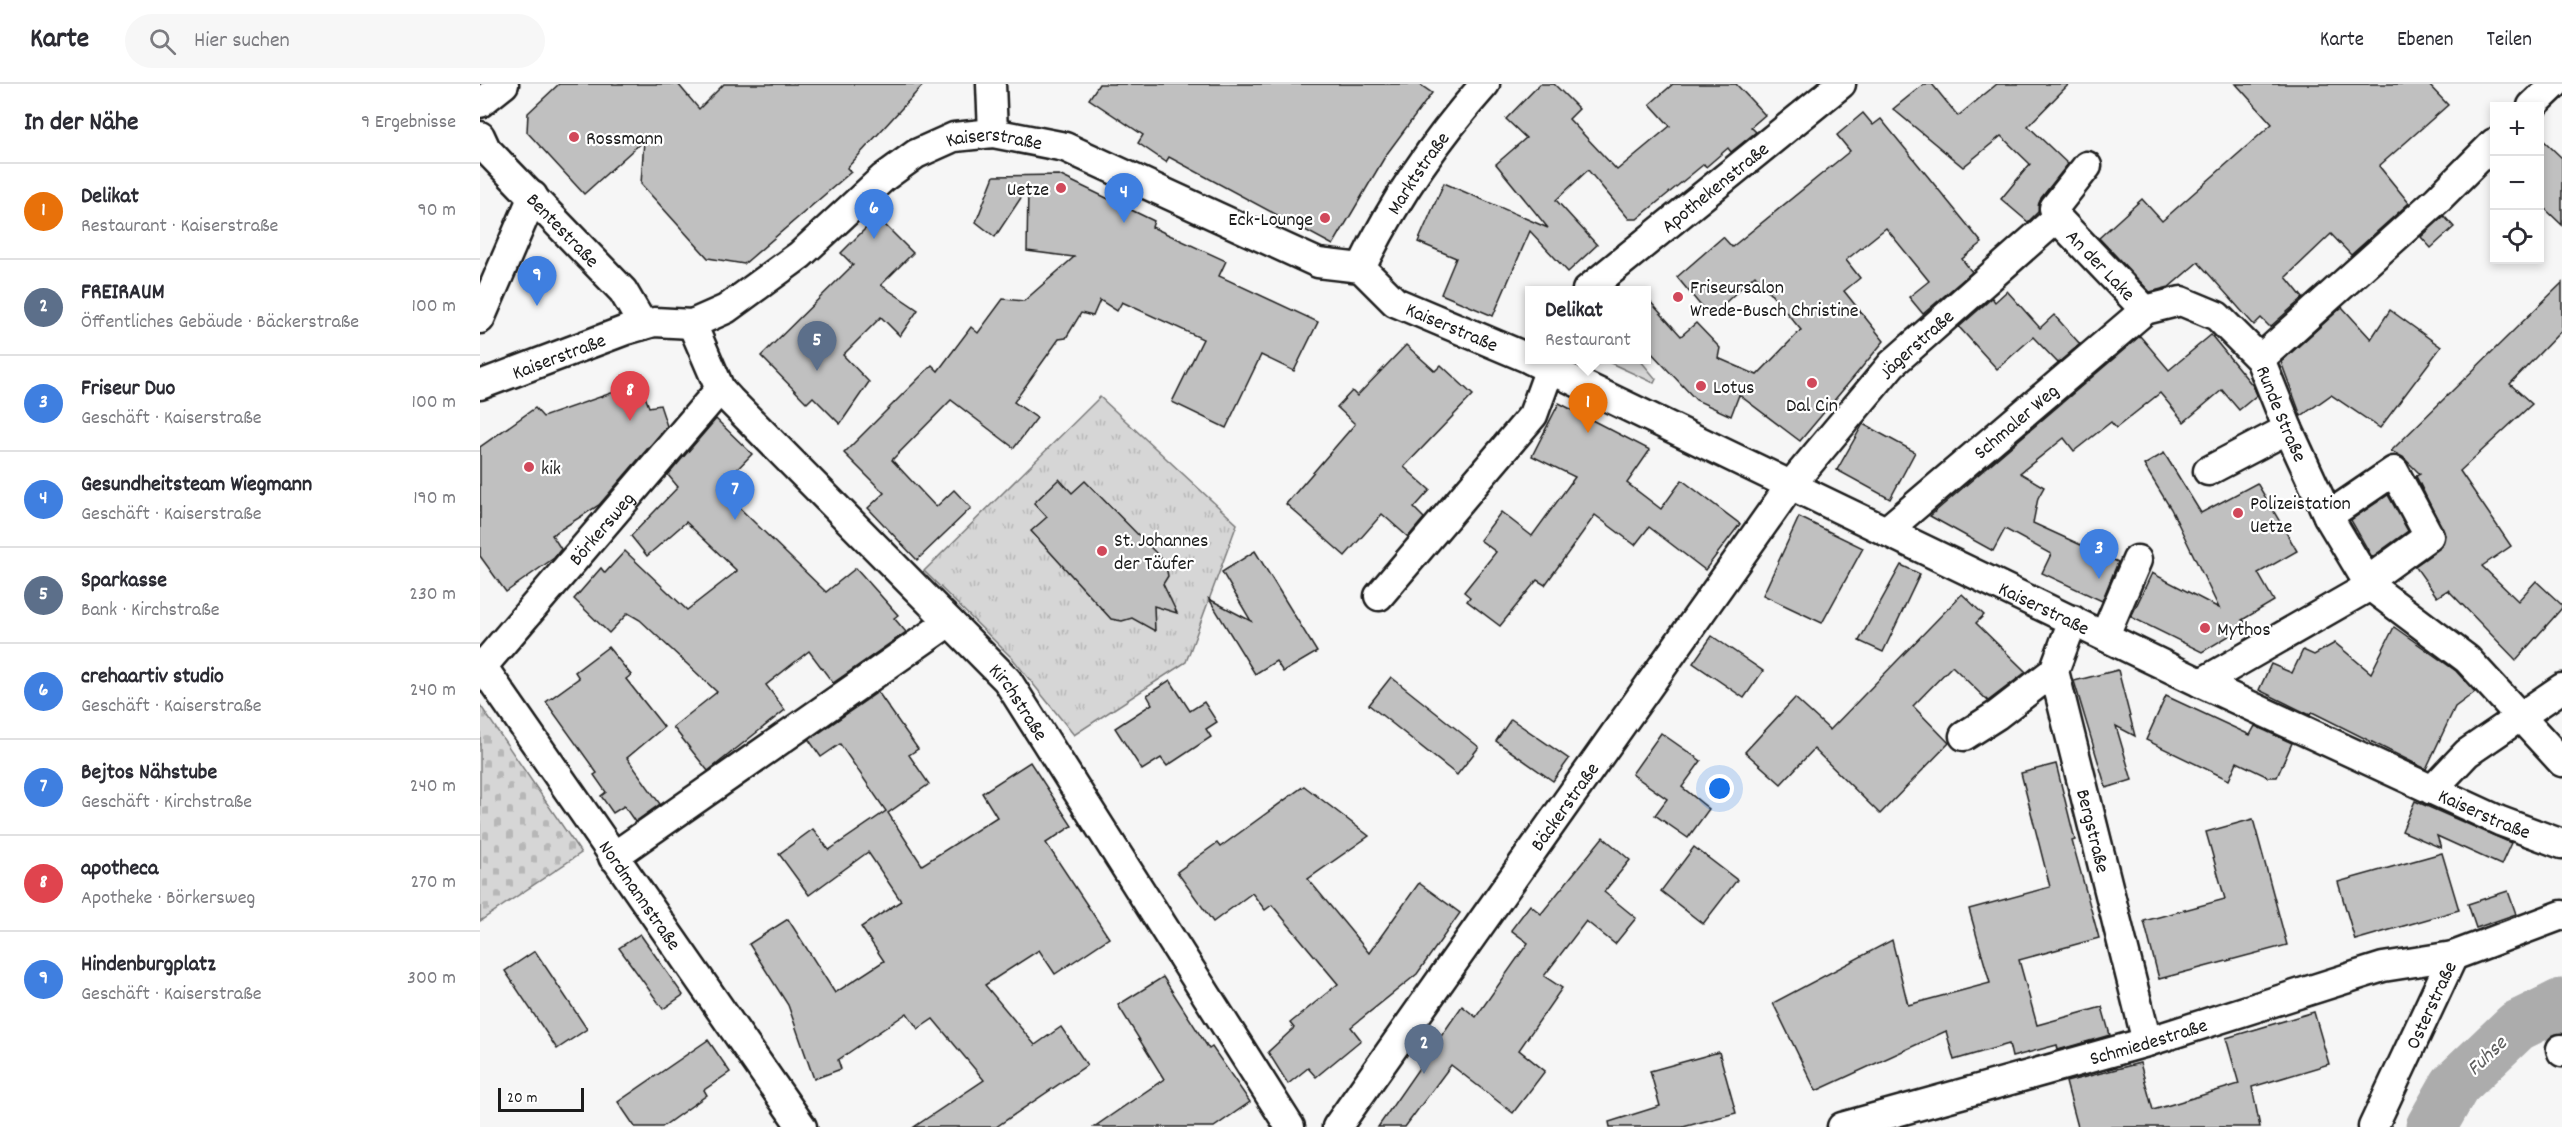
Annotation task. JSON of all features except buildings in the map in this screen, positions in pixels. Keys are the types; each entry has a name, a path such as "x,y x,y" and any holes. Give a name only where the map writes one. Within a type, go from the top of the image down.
{"street":[{"path":"480,103 504,84"},
{"path":"991,84 993,133"},
{"name":"Marktstraße","path":"1361,268 1380,229 1417,173 1485,84"},
{"name":"Apothekenstraße","path":"1593,286 1842,84"},
{"path":"2536,102 2555,84"},
{"name":"Kaiserstraße","path":"480,385 643,325 654,322 692,324 726,309 800,255 883,178 915,154 954,136 993,133 1065,147 1318,263 1361,268 1395,302 1525,355"},
{"name":"Bentestraße","path":"480,136 486,149 623,291 643,325"},
{"path":"2260,359 2437,200 2490,147"},
{"path":"2057,218 2054,208 2087,166"},
{"path":"480,319 532,196"},
{"name":"An der Lake","path":"2057,218 2145,310"},
{"name":"Jägerstraße","path":"1790,486 1892,364 2057,218"},
{"name":"Runde Straße","path":"2145,310 2181,301 2217,316 2260,359 2288,429 2328,516 2368,583 2468,659 2562,762"},
{"name":"Schmaler Weg","path":"1886,531 2145,310"},
{"name":"Kirchstraße","path":"692,324 720,389 1007,680 1290,1127"},
{"path":"1379,596 1533,415 1541,364"},
{"name":"Kaiserstraße","path":"1547,364 1790,486 2201,683 2500,821 2562,844"},
{"name":"Börkersweg","path":"481,665 720,389"},
{"path":"2208,471 2288,429"},
{"path":"2201,683 2368,583 2429,536 2394,471 2328,516"},
{"name":"Bäckerstraße","path":"1337,1127 1790,486"},
{"path":"2105,635 2137,560"},
{"path":"1964,736 1997,715 2054,671 2073,620"},
{"path":"613,858 949,622"},
{"name":"Nordmannstraße","path":"481,665 802,1127"},
{"name":"Bergstraße","path":"2054,671 2147,1042"},
{"path":"2432,790 2467,753 2562,688"},
{"name":"Osterstraße","path":"2373,1127 2453,956 2562,915"},
{"name":"Schmiedestraße","path":"1842,1127 2147,1042 2382,967 2453,956"}],"green space":[{"path":"1613,364 1643,364 1656,379 1654,383"},
{"path":"1100,397 1237,524 1186,662 1074,735 1013,659 924,571"},
{"path":"480,705 581,853 480,921"}],"waterway":[{"name":"Fuhse","path":"2431,1127 2455,1085 2517,1026 2562,1004"}],"place":[{"name":"Rossmann","path":"574,137"},
{"name":"Uetze","path":"1061,188"},
{"name":"Eck-Lounge","path":"1325,218"},
{"name":"Gesundheitsteam Wiegmann","path":"1124,223"},
{"name":"crehaartiv studio","path":"874,239"},
{"name":"Friseursalon Wrede-Busch Christine","path":"1678,297"},
{"name":"Hindenburgplatz","path":"537,306"},
{"name":"Sparkasse","path":"817,371"},
{"name":"Dal Cin","path":"1812,383"},
{"name":"Lotus","path":"1701,386"},
{"name":"apotheca","path":"630,421"},
{"name":"Delikat","path":"1588,433"},
{"name":"kik","path":"529,467"},
{"name":"Polizeistation Uetze","path":"2238,513"},
{"name":"Bejtos Nähstube","path":"735,520"},
{"name":"St. Johannes der Täufer","path":"1102,551"},
{"name":"Friseur Duo","path":"2099,579"},
{"name":"Mythos","path":"2205,628"},
{"name":"FREIRAUM","path":"1424,1074"}]}
